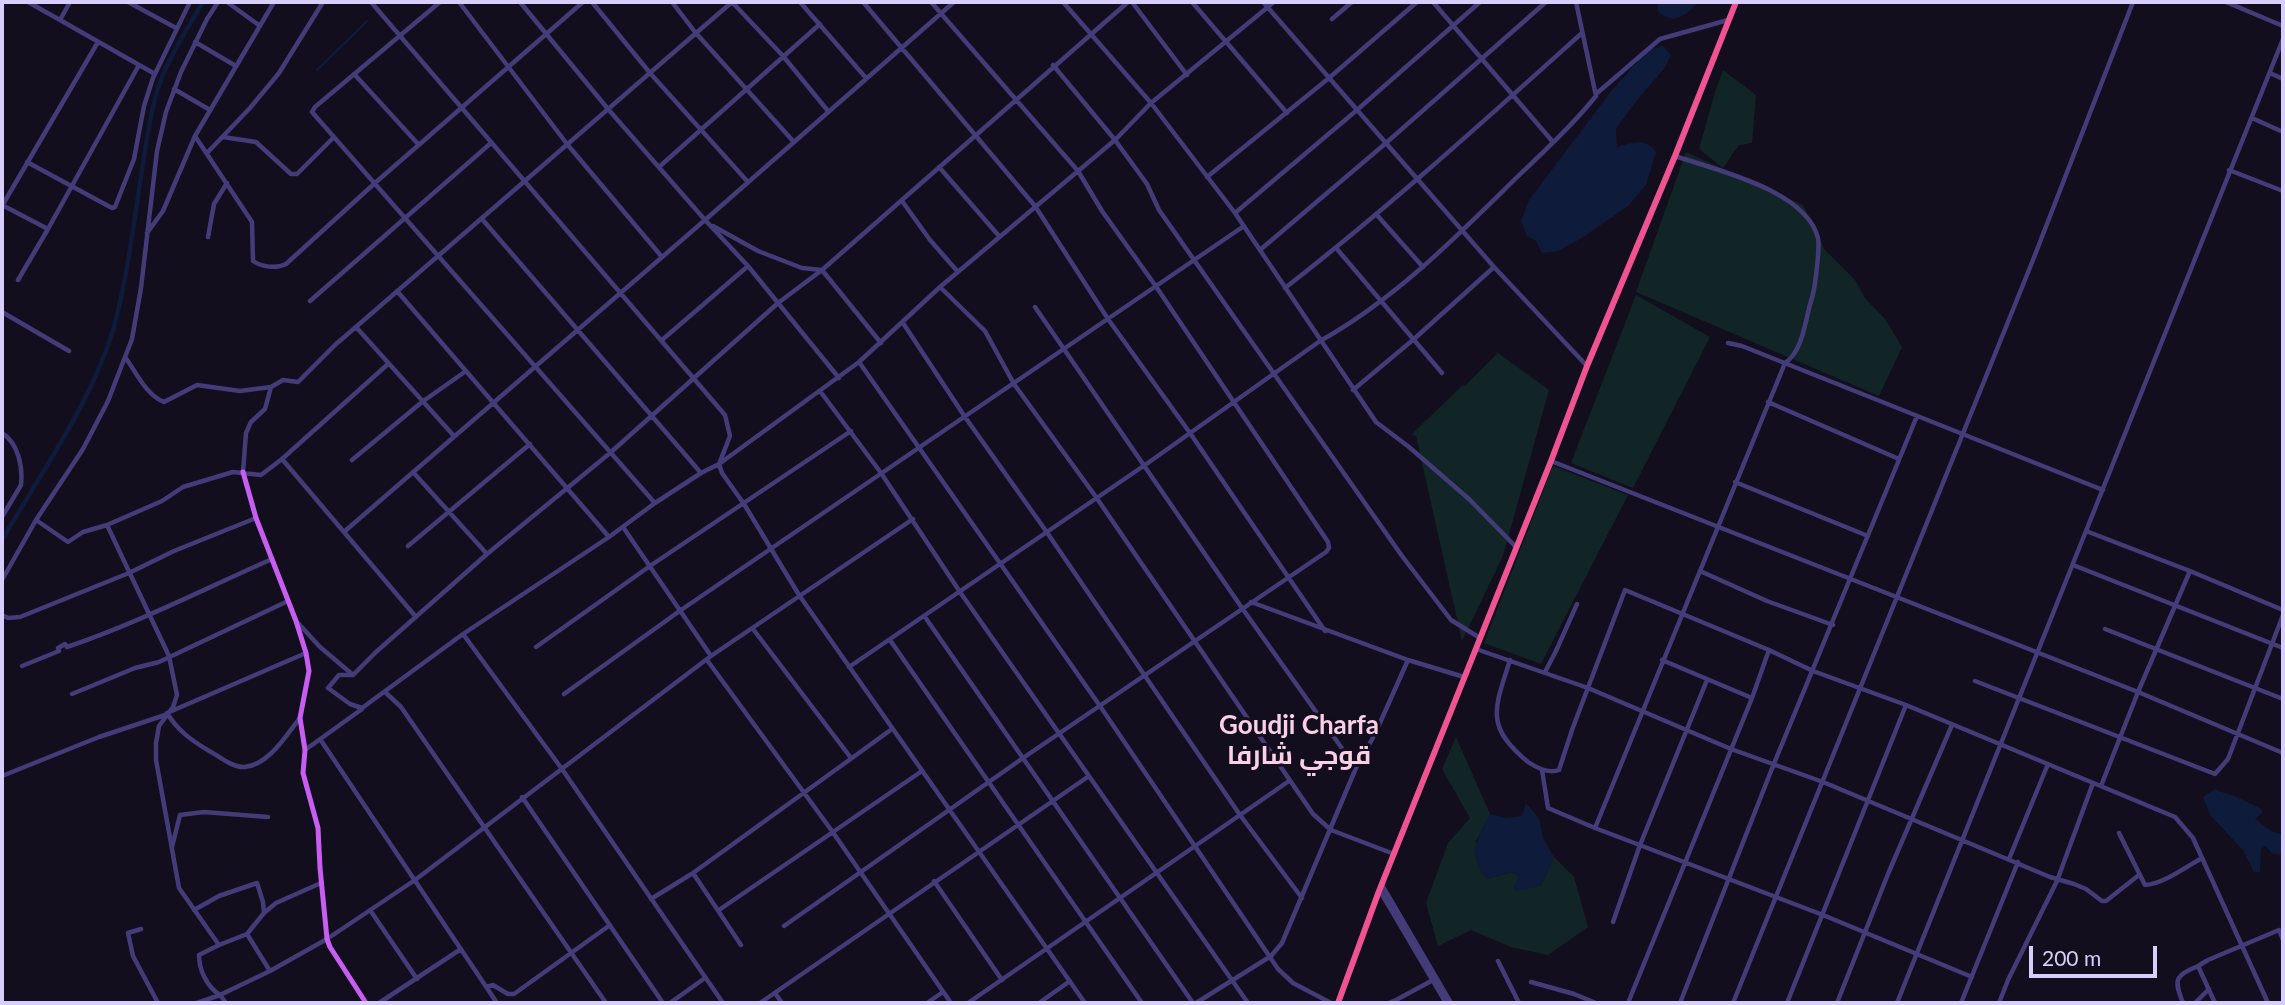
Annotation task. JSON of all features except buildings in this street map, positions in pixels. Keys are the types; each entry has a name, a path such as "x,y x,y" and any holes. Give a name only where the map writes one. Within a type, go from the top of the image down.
{"highway":[{"path":"1338,1003 1380,888 1587,366 1736,2"}],"main road":[{"path":"243,472 256,518 306,653 309,671 300,718 305,750 303,773 318,828 327,939 366,1003"}],"street":[{"path":"28,2 155,74"},
{"path":"60,20 70,2"},
{"path":"128,2 176,29"},
{"path":"27,162 71,188 112,208 115,207 134,159 144,106 155,74 190,2"},
{"path":"2,580 36,520 83,449 108,401 125,357 134,326 157,151 166,112 195,42 218,2"},
{"path":"227,2 260,26"},
{"path":"147,234 163,211 195,136 274,2"},
{"path":"207,153 279,73 323,2"},
{"path":"372,2 725,415 730,436 719,464 722,473 799,595 1085,1003"},
{"path":"440,2 312,112 654,503"},
{"path":"459,2 568,144 662,257"},
{"path":"520,2 608,109 748,266 839,378"},
{"path":"195,136 251,222 253,261 274,267 286,264 583,2"},
{"path":"592,2 650,73 747,181"},
{"path":"672,2 695,32 793,141"},
{"path":"125,357 148,389 163,402 197,385 239,391 271,387 284,380 298,382 397,291 732,2 783,56 828,111"},
{"path":"800,2 866,78"},
{"path":"863,2 1035,206 1108,318 1325,631"},
{"path":"784,926 1329,548 1328,542 1234,402 1102,211 1079,171 931,2"},
{"path":"345,531 954,2"},
{"path":"1063,2 1151,103 1235,213 1376,422 1470,500 1517,547"},
{"path":"362,708 350,704 328,688 340,675 353,675 487,554 610,453 778,303 902,201 1014,99 1130,2 1187,75"},
{"path":"1192,2 1287,113"},
{"path":"1263,2 1494,267 1587,366"},
{"path":"305,750 463,634 609,537 654,503 719,464 839,378 999,236 1115,140 1151,103 1274,2"},
{"path":"1332,19 1352,2"},
{"path":"1207,177 1417,2"},
{"path":"1433,2 1553,142"},
{"path":"1235,213 1480,2"},
{"path":"1260,250 1546,2"},
{"path":"1576,2 1596,94"},
{"path":"1733,1003 2033,261 2133,2"},
{"path":"2226,2 2283,26"},
{"path":"849,667 1381,301 1462,231 1553,142 1596,94 1660,39 1728,20"},
{"path":"659,167 820,24"},
{"path":"1286,288 1513,96 1582,32"},
{"path":"1897,1003 2283,40"},
{"path":"48,229 2,206 98,42"},
{"path":"195,42 236,66"},
{"path":"18,280 139,65"},
{"path":"1054,65 1147,184 1159,211 1436,602 1456,624 1480,638"},
{"path":"2270,74 2283,79"},
{"path":"355,75 419,145"},
{"path":"174,89 211,110"},
{"path":"2252,118 2283,132"},
{"path":"222,137 256,142 291,174 297,174 334,137"},
{"path":"310,301 492,143"},
{"path":"1595,828 1768,402 1785,363 1795,355 1815,289 1819,241 1813,226 1800,209 1759,184 1675,156"},
{"path":"939,167 999,236"},
{"path":"2229,170 2283,191"},
{"path":"208,237 214,205 227,183"},
{"path":"902,201 930,240 958,272"},
{"path":"1376,214 1423,267"},
{"path":"482,219 701,473"},
{"path":"705,220 758,251 802,268 821,270 881,343"},
{"path":"564,694 681,610 1244,226"},
{"path":"1336,248 1442,373"},
{"path":"663,340 748,266"},
{"path":"1353,390 1494,267"},
{"path":"940,287 985,331 1014,384 1096,497 1313,814 1331,830 1394,854"},
{"path":"397,291 609,537"},
{"path":"1035,307 1242,608 1356,768"},
{"path":"2,312 69,351"},
{"path":"903,323 1240,815 1302,898"},
{"path":"356,327 454,436"},
{"path":"1728,343 1732,342 2103,490"},
{"path":"859,362 1100,706 1278,969 1293,983 1331,1003"},
{"path":"36,520 68,542 83,532 107,525 162,501 183,487 228,473 261,475 388,365"},
{"path":"352,460 422,402 466,371"},
{"path":"243,472 246,433 251,422 265,409 271,387"},
{"path":"820,391 881,473 960,592 1248,1003"},
{"path":"1768,402 1899,460"},
{"path":"1680,1003 1773,766 1917,416"},
{"path":"536,647 650,566 851,431"},
{"path":"2,433 11,439 19,460 22,479 2,517"},
{"path":"408,546 530,444"},
{"path":"282,459 416,617"},
{"path":"1551,461 2137,692 2239,733 2283,754"},
{"path":"413,472 487,554"},
{"path":"1735,482 1868,536"},
{"path":"2,615 8,618 20,617 256,518"},
{"path":"197,1003 270,971 327,939 415,880 709,658 913,519"},
{"path":"107,525 169,656 177,695 175,703 159,726 156,760 179,888 219,945"},
{"path":"623,527 681,610 709,658 951,1003"},
{"path":"1975,681 2120,736 2212,775 2217,773 2228,759 2283,613 2190,570 2086,531"},
{"path":"22,666 59,651 58,648 65,644 67,647 92,639 272,559"},
{"path":"2074,565 2283,648"},
{"path":"2101,786 2137,692 2190,570"},
{"path":"1700,571 1768,601 1833,625"},
{"path":"1510,660 1497,704 1498,727 1511,747 1532,765 1552,772 1559,770 1625,590 1814,671 1906,705 2175,817 2193,838 2268,1003"},
{"path":"72,694 135,668 159,662 288,601"},
{"path":"1251,602 1325,631 1464,677"},
{"path":"1545,672 1577,604"},
{"path":"925,617 1195,1003 1271,956 1282,943 1356,768 1375,734 1408,660"},
{"path":"296,621 320,648 353,675"},
{"path":"753,629 851,758"},
{"path":"2105,629 2283,699"},
{"path":"463,634 562,769 723,1003"},
{"path":"890,640 1142,1003"},
{"path":"1476,649 1588,688 1773,766 1823,782 2018,862 2057,881 2086,889 2102,901 2106,901 2139,875"},
{"path":"1628,1003 1769,650"},
{"path":"2,776 119,729 166,714 306,653"},
{"path":"1662,660 1752,698"},
{"path":"1614,922 1640,845 1707,680"},
{"path":"385,692 401,707 607,1003"},
{"path":"1787,1003 1906,705"},
{"path":"166,714 187,737 232,764 244,767 267,757 300,718"},
{"path":"1837,1003 1952,725"},
{"path":"651,899 693,873 892,729"},
{"path":"320,739 497,1003"},
{"path":"2009,859 2048,764"},
{"path":"1542,769 1548,808 1823,915 1972,977"},
{"path":"719,911 922,771"},
{"path":"760,1003 1089,776"},
{"path":"968,1003 1289,781"},
{"path":"1999,1003 2057,881 2093,783"},
{"path":"522,797 663,1003"},
{"path":"172,848 180,815 204,813 268,817"},
{"path":"2119,834 2142,883 2148,886 2203,858"},
{"path":"1961,1003 2018,862"},
{"path":"693,873 741,946"},
{"path":"934,881 1002,980"},
{"path":"194,910 219,896 257,883 264,913"},
{"path":"226,1003 220,995 211,990 199,965 199,955 247,934 264,913 289,895 321,883"},
{"path":"1380,888 1448,1003"},
{"path":"370,910 416,979"},
{"path":"486,987 493,985 508,994 514,994 610,925"},
{"path":"141,929 128,933 133,956 158,1003"},
{"path":"2183,1003 2176,987 2182,974 2279,930 2283,940"},
{"path":"247,934 270,971"},
{"path":"379,1003 461,949"},
{"path":"1498,961 1519,1003"},
{"path":"2198,966 2215,1003"},
{"path":"670,1003 705,978"},
{"path":"1389,1003 1397,1002 1434,980"},
{"path":"1038,1003 1070,981"},
{"path":"1531,982 1596,1003"},
{"path":"2195,1003 2209,989"},
{"path":"927,1003 943,992"},
{"path":"775,993 782,1003"}],"green space":[{"path":"1723,70 1756,95 1752,143 1739,145 1723,168 1699,149"},
{"path":"1686,152 1803,205 1825,250 1855,280 1865,298 1885,319 1902,347 1879,396 1636,292"},
{"path":"1636,295 1710,337 1633,488 1571,463"},
{"path":"1498,353 1549,390 1503,556 1462,641 1416,436 1411,435"},
{"path":"1553,466 1628,495 1541,664 1484,643"},
{"path":"1456,737 1490,814 1476,841 1486,879 1512,872 1541,886 1554,857 1574,877 1588,927 1548,955 1511,947 1471,930 1438,946 1426,903 1448,843 1470,818 1442,769"}],"water":[{"path":"1657,2 1698,2 1684,15 1668,18 1658,11"},
{"path":"1663,46 1671,55 1664,69 1616,129 1617,147 1643,143 1656,152 1646,185 1628,206 1582,238 1558,251 1542,253 1536,241 1527,236 1521,221 1529,200 1612,90 1648,50"},
{"path":"2215,789 2260,808 2263,812 2255,819 2273,832 2283,834 2283,855 2273,854 2265,846 2261,849 2260,872 2254,872 2243,850 2210,815 2203,797"},
{"path":"1526,803 1539,818 1543,838 1554,857 1541,886 1517,891 1513,889 1518,876 1512,872 1486,879 1475,854 1478,839 1490,814 1506,818 1522,816"}],"waterway":[{"path":"2,540 81,407 106,351 124,285 155,99 171,57 203,2"},
{"path":"317,70 367,21"}],"district":[{"name":"Goudji Charfa قوجي شارفا","path":"1299,741"}]}
